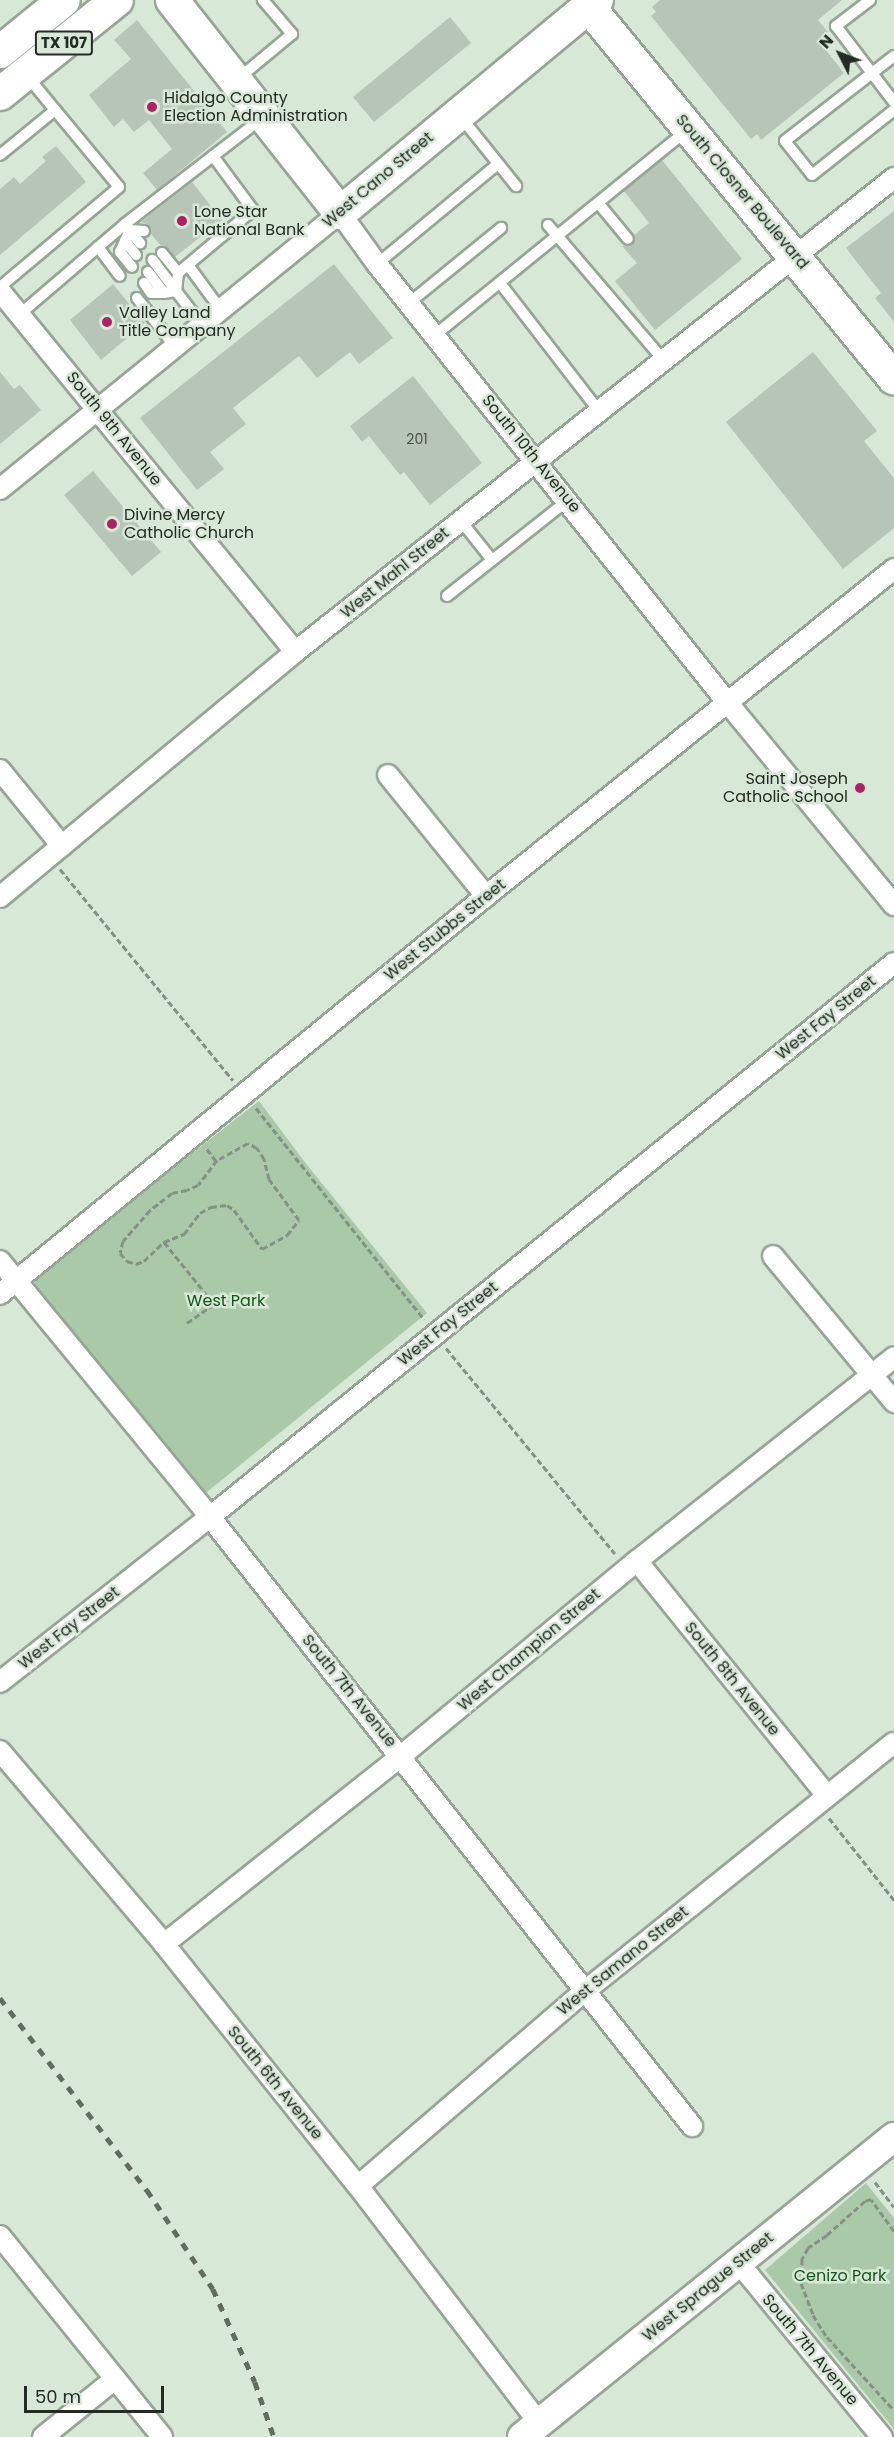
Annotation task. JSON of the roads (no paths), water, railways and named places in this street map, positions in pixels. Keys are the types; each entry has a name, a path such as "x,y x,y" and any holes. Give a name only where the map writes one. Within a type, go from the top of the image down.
{"main road":[{"name":"TX 107","path":"0,52 64,0"},
{"name":"TX 107","path":"0,94 117,0"},
{"name":"South 10th Avenue","path":"172,0 340,213"},
{"name":"West Cano Street","path":"340,213 592,3"},
{"name":"South Closner Boulevard","path":"592,3 689,128 894,378"}],"street":[{"name":"West Mahl Street","path":"0,897 295,652 894,178"},
{"name":"South 10th Avenue","path":"340,213 377,264 568,500 727,702 894,905"},
{"name":"West Cano Street","path":"0,489 340,213"},
{"name":"South 9th Avenue","path":"0,289 295,652"},
{"name":"West Stubbs Street","path":"0,1294 486,896 894,570"},
{"path":"0,770 62,846"},
{"path":"388,775 486,896"},
{"name":"West Fay Street","path":"0,1682 210,1517 894,963"},
{"path":"773,1256 894,1402"},
{"name":"South 7th Avenue","path":"0,1261 210,1517 692,2126"},
{"name":"West Champion Street","path":"164,1944 401,1756 637,1561 894,1357"},
{"name":"South 8th Avenue","path":"637,1561 827,1797"},
{"name":"West Samano Street","path":"358,2186 585,1991 894,1743"},
{"name":"South 6th Avenue","path":"0,1751 164,1944 358,2186 531,2432"},
{"name":"West Sprague Street","path":"531,2432 894,2137"},
{"path":"0,2236 162,2437"},
{"name":"South 7th Avenue","path":"738,2262 882,2437"},
{"path":"43,2437 115,2379"}],"lane":[{"path":"236,80 292,34 263,0"},
{"path":"870,0 836,26 894,102"},
{"path":"894,56 785,141 812,175 894,110"},
{"path":"0,289 119,187 25,74"},
{"path":"0,155 55,110"},
{"path":"458,114 516,186"},
{"path":"20,314 98,247 127,232 213,156 264,117"},
{"path":"435,335 599,204 689,128"},
{"path":"170,292 178,273 254,210 213,156"},
{"path":"377,264 498,164"},
{"path":"599,204 628,239"},
{"path":"548,225 664,360"},
{"path":"409,303 501,228"},
{"path":"127,232 144,231"},
{"path":"127,232 140,243"},
{"path":"127,232 136,255"},
{"path":"127,232 120,252 132,267"},
{"path":"98,247 120,276"},
{"path":"170,292 157,256 178,273"},
{"path":"188,265 221,310"},
{"path":"148,272 202,325"},
{"path":"144,283 151,293"},
{"path":"500,283 599,411"},
{"path":"170,292 151,293 138,300 175,347"},
{"path":"447,596 568,500"},
{"path":"461,521 492,560"}],"railway":[{"path":"0,1998 147,2190 213,2289 255,2382 274,2437"}],"place":[{"name":"Hidalgo County Election Administration","path":"152,107"},
{"name":"Lone Star National Bank","path":"182,221"},
{"name":"Valley Land Title Company","path":"107,322"},
{"name":"Divine Mercy Catholic Church","path":"112,524"},
{"name":"Saint Joseph Catholic School","path":"860,788"}],"park label":[{"name":"West Park","path":"226,1301"},
{"name":"Cenizo Park","path":"840,2276"}]}
